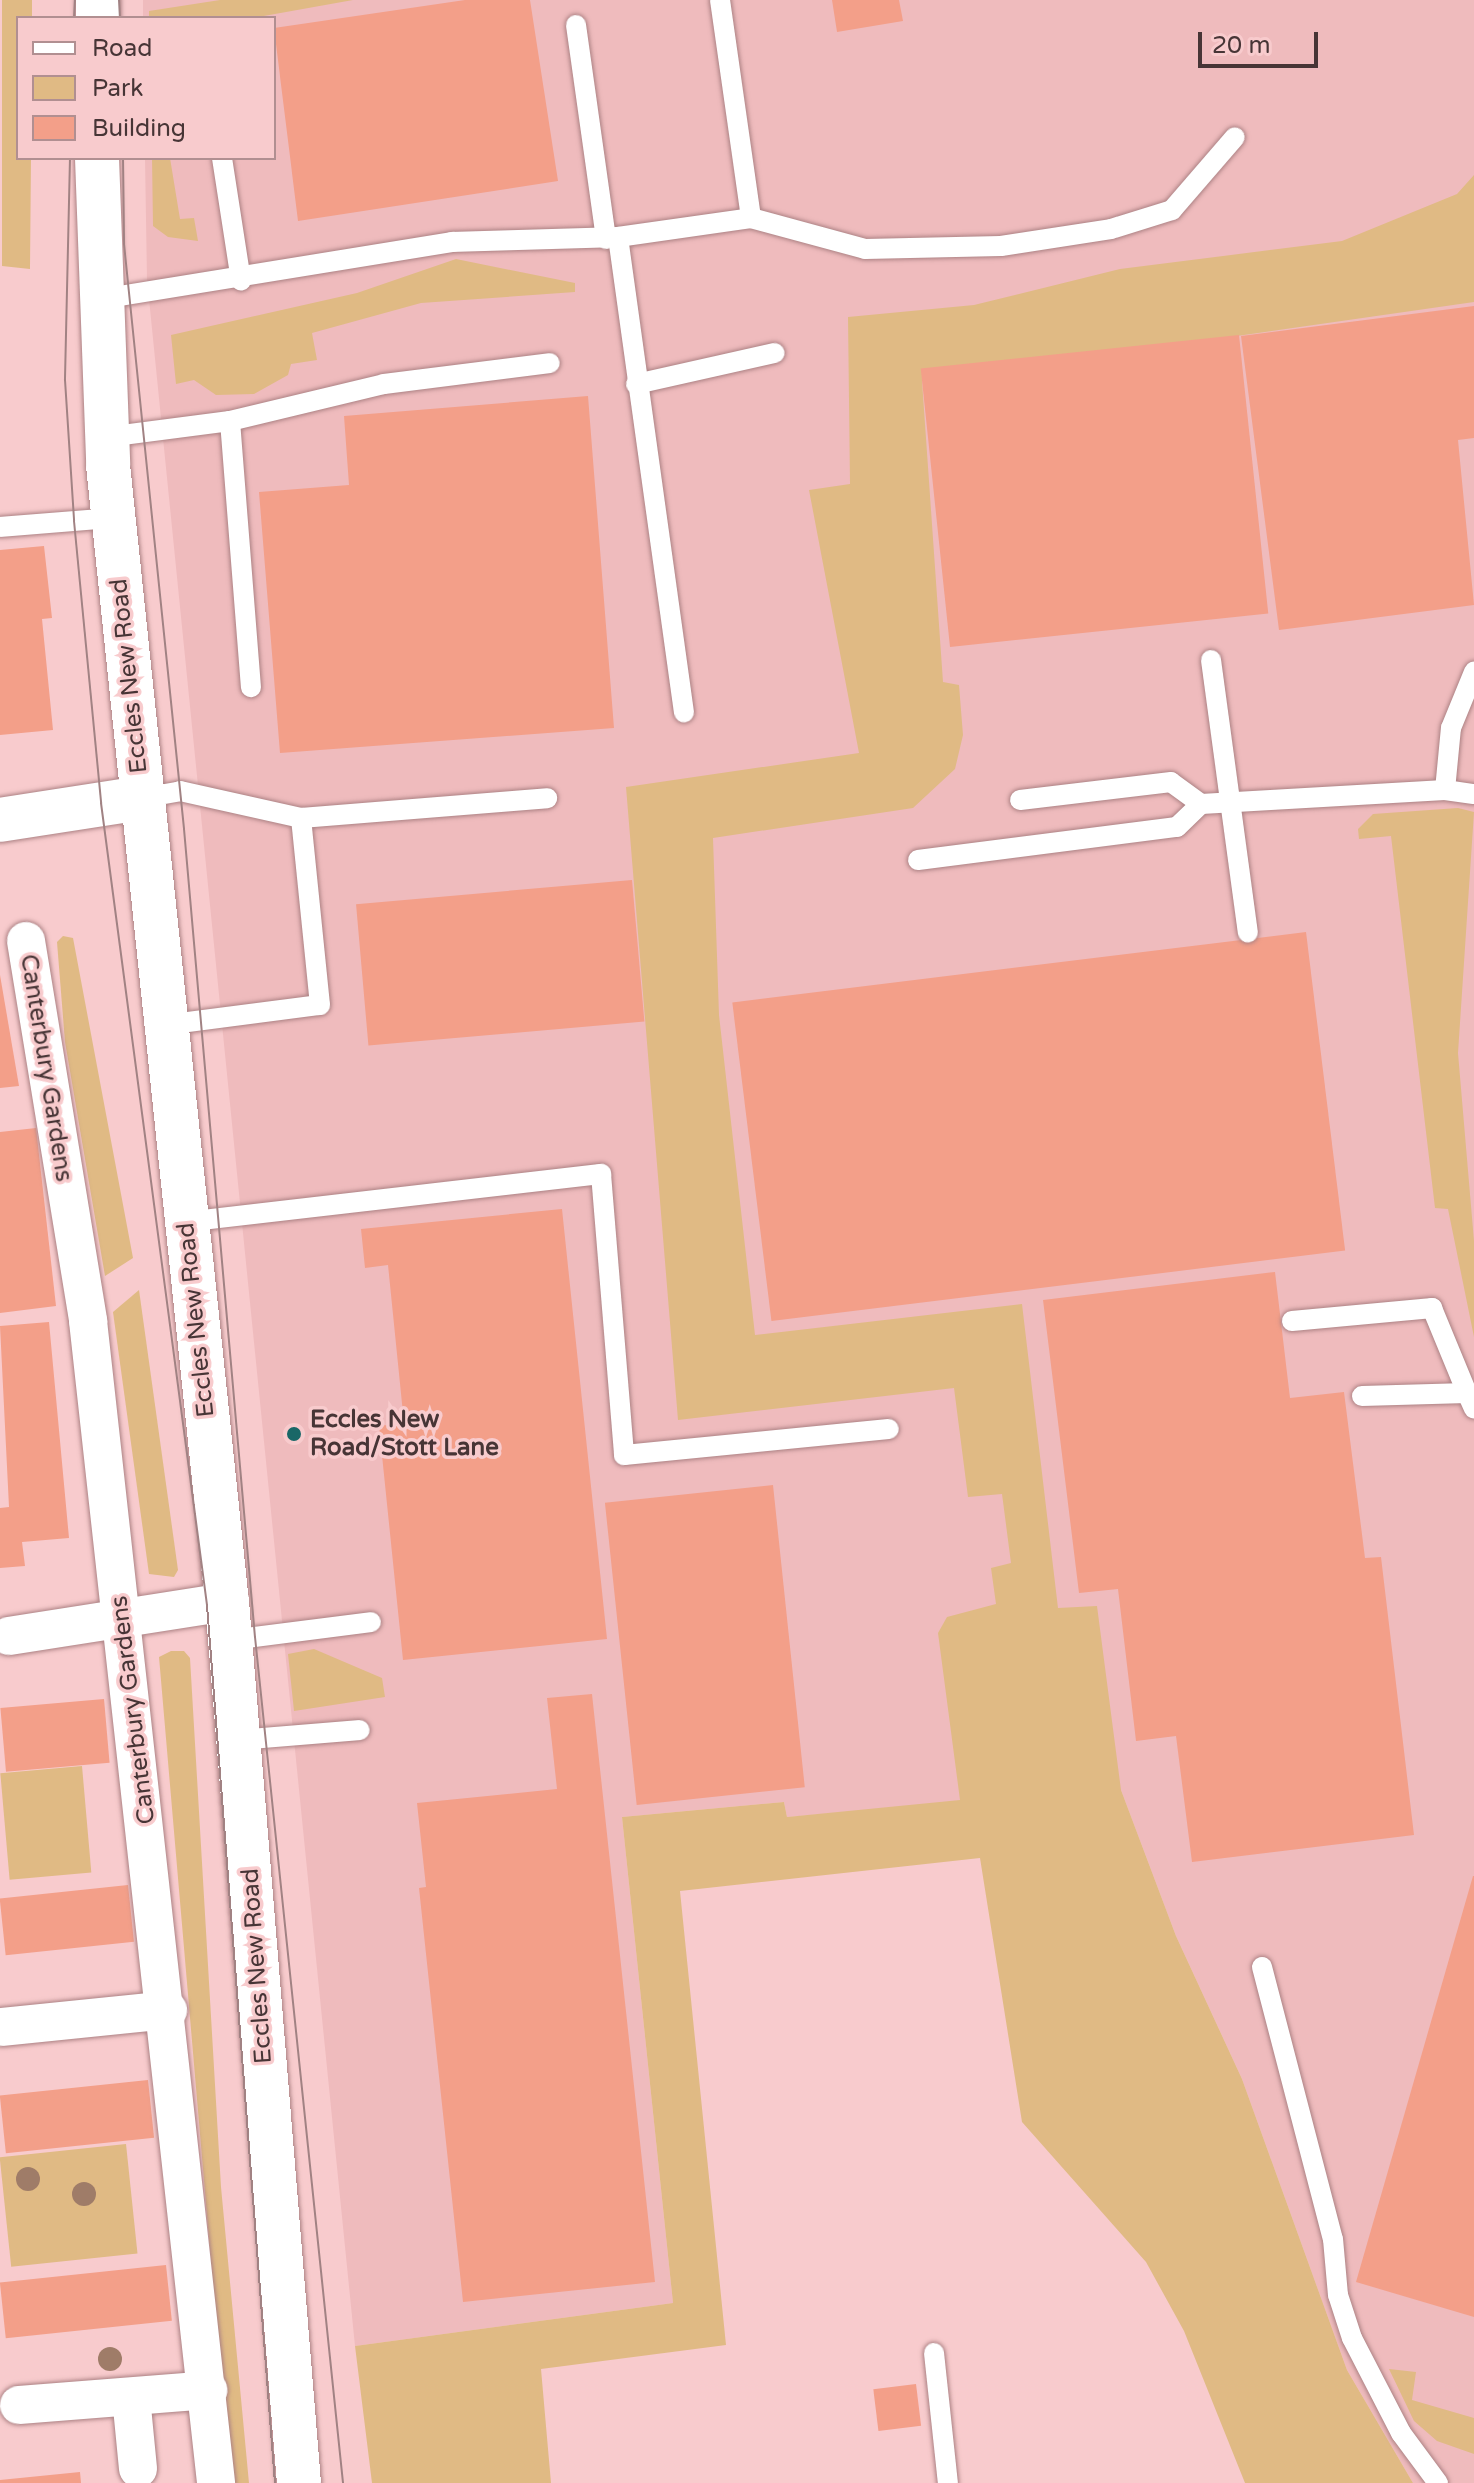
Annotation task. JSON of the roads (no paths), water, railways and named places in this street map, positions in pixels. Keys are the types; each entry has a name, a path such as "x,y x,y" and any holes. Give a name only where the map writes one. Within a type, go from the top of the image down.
{"main road":[{"name":"Eccles New Road","path":"97,160 113,518 229,1621 299,2483"},
{"path":"0,820 142,798"}],"street":[{"name":"Canterbury Gardens","path":"26,941 88,1321 168,2010 216,2483"},
{"path":"9,1636 123,1620 229,1621"},
{"path":"2,2027 168,2010"},
{"path":"19,2405 208,2390"},
{"path":"131,2397 138,2469"}],"lane":[{"path":"720,0 751,218"},
{"path":"576,25 636,384 684,712"},
{"path":"101,299 241,281 452,242 612,238 751,218 865,249 1001,246 1111,229 1172,210 1235,137"},
{"path":"222,160 241,281"},
{"path":"636,384 775,353"},
{"path":"107,437 230,421 384,384 550,363"},
{"path":"230,421 251,687"},
{"path":"0,527 113,518"},
{"path":"1211,660 1248,933"},
{"path":"1445,790 1451,728 1474,672"},
{"path":"1020,800 1171,782 1201,804"},
{"path":"918,860 1177,827 1201,804 1231,799 1344,800 1445,790 1474,794"},
{"path":"142,798 180,791 301,818 547,798"},
{"path":"165,1025 320,1005 301,818"},
{"path":"185,1222 601,1174 624,1455 889,1429"},
{"path":"1292,1321 1432,1308 1471,1401 1362,1396"},
{"path":"229,1621 371,1622"},
{"path":"239,1740 360,1730"},
{"path":"1262,1967 1352,2338 1401,2433 1438,2483"},
{"path":"934,2353 948,2483"}],"tram line":[{"path":"74,16 75,0"},
{"path":"119,0 120,16"},
{"path":"70,160 65,380 74,521 101,803 207,1605 275,2483"},
{"path":"123,160 124,244 184,829 255,1637 343,2483"}],"place":[{"name":"Eccles New Road/Stott Lane","path":"294,1434"}]}
